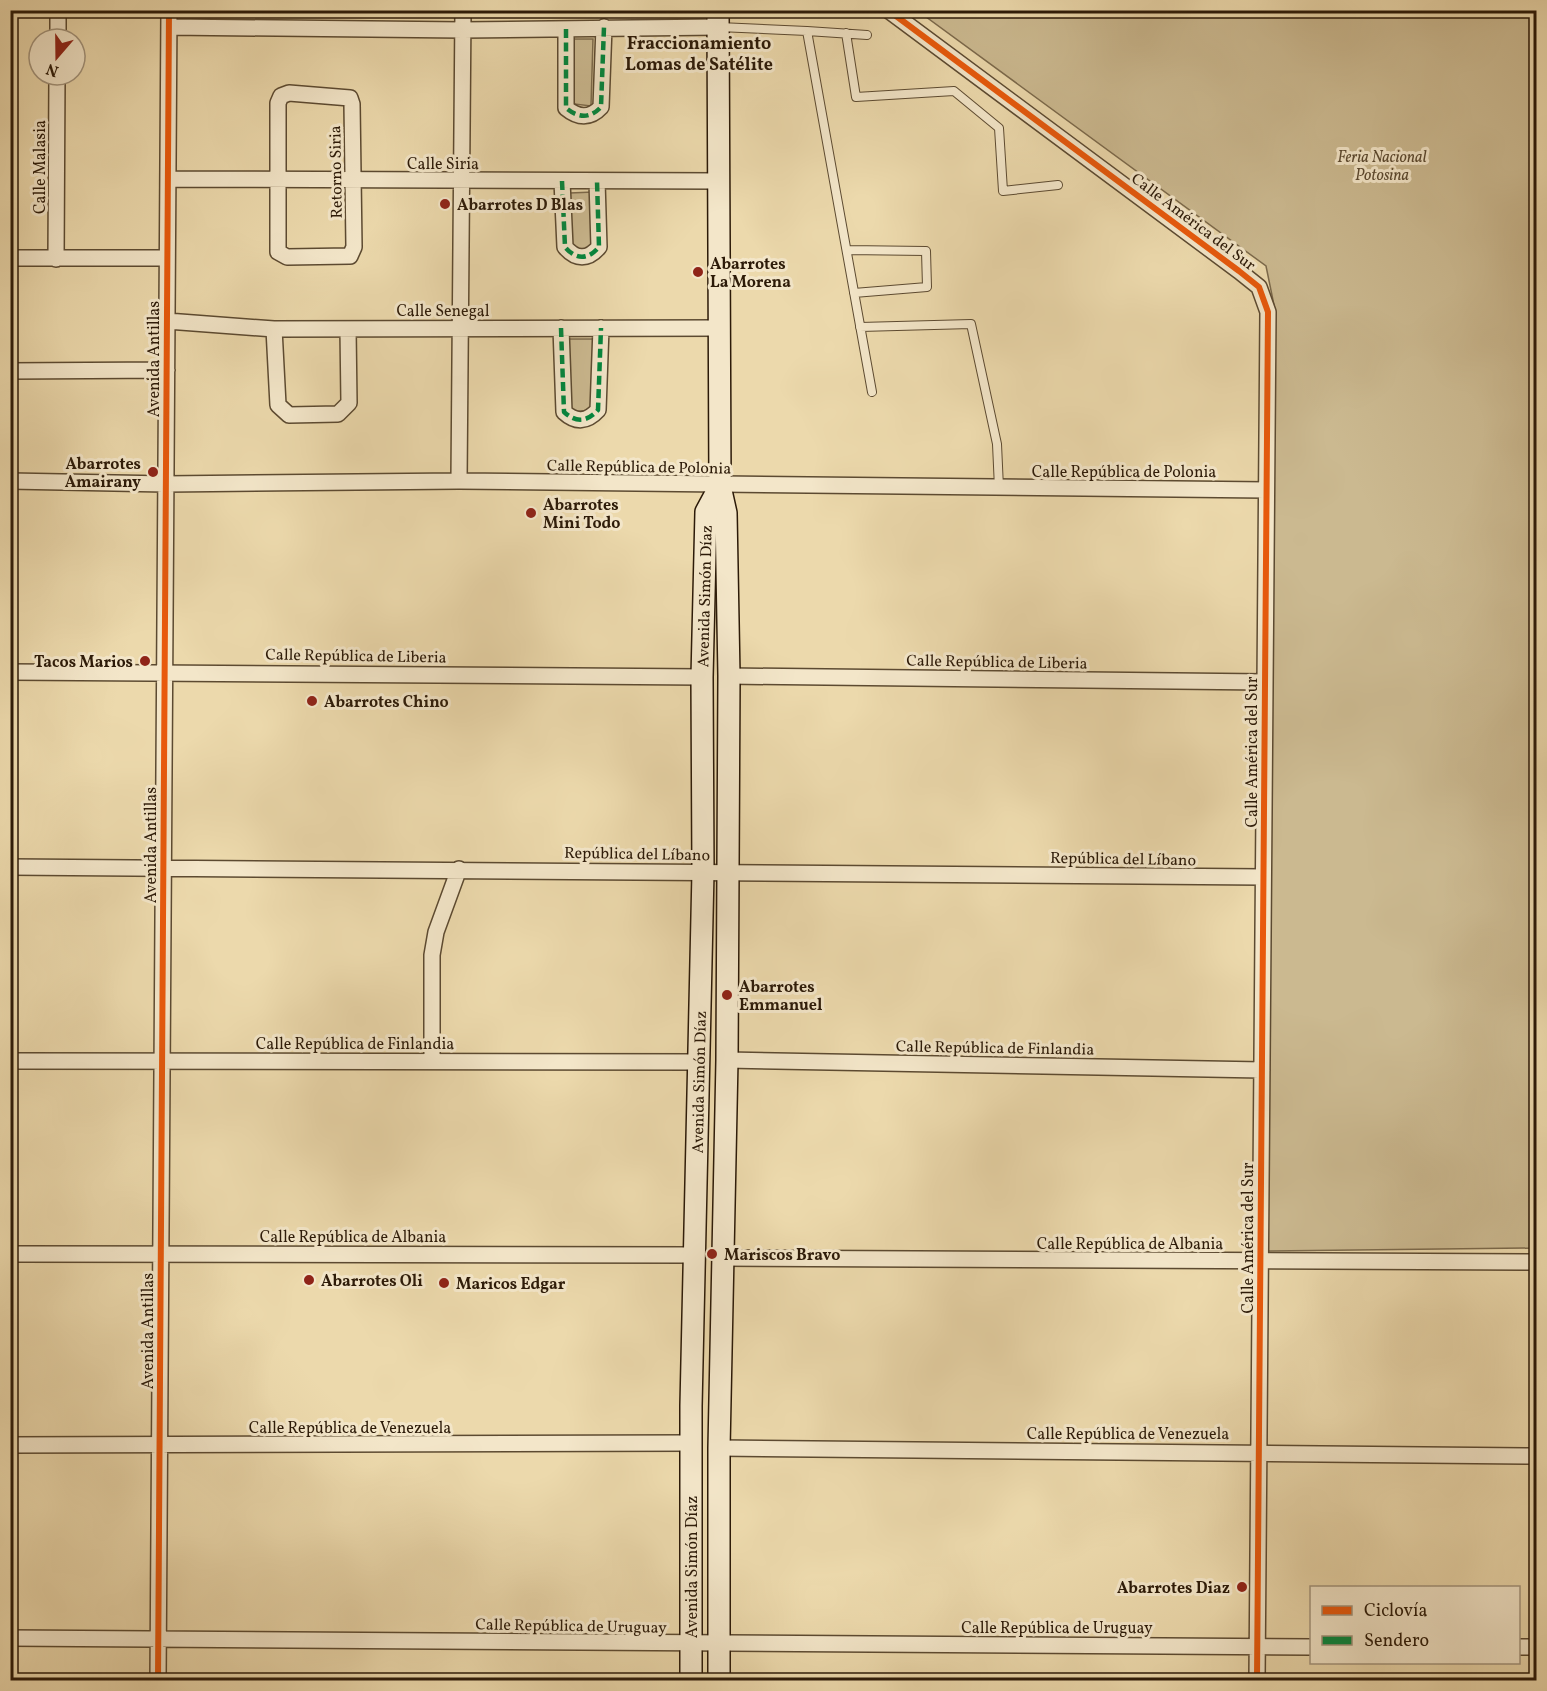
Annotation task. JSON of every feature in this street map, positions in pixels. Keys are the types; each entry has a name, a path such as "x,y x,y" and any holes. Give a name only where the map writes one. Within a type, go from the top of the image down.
{"main road":[{"name":"Avenida Simón Díaz","path":"718,19 720,486 726,513 729,676 726,872 727,1060 719,1448 719,1680"},
{"name":"Avenida Simón Díaz","path":"691,1680 690,1443 703,872 702,676 706,512 720,486"}],"street":[{"path":"58,10 58,27"},
{"name":"Avenida Antillas","path":"158,1680 169,10"},
{"path":"459,481 463,10"},
{"name":"Calle América del Sur","path":"888,10 1259,287 1269,312 1257,1680"},
{"path":"169,27 566,29 718,19"},
{"path":"566,29 566,108 574,114 585,116 595,114 601,107 604,27"},
{"name":"Calle Malasia","path":"56,259 57,87"},
{"name":"Retorno Siria","path":"289,93 350,98 354,247 350,256 340,258 287,257 278,252 277,181 278,103 282,96 289,93"},
{"name":"Calle Siria","path":"168,179 462,182 718,181"},
{"path":"562,181 565,247 571,255 583,258 592,255 599,247 597,181"},
{"path":"10,258 167,258"},
{"name":"Calle Senegal","path":"167,321 274,329 719,328"},
{"path":"561,328 564,412 570,418 581,421 592,417 598,410 601,328"},
{"path":"274,329 278,405 289,415 338,414 345,410 349,403 348,329"},
{"path":"10,371 167,370"},
{"name":"Calle República de Polonia","path":"10,481 166,484 459,481 720,486 1266,490"},
{"name":"Calle República de Liberia","path":"10,672 702,676"},
{"name":"Calle República de Liberia","path":"729,676 1265,682"},
{"name":"República del Líbano","path":"10,867 163,866 1263,877"},
{"path":"432,1061 432,955 436,932 459,869"},
{"name":"Calle República de Finlandia","path":"727,1060 1262,1070"},
{"name":"Calle República de Finlandia","path":"10,1061 699,1062"},
{"name":"Calle República de Albania","path":"10,1254 696,1255"},
{"name":"Calle República de Albania","path":"723,1258 1536,1262"},
{"name":"Calle República de Venezuela","path":"10,1445 690,1443"},
{"name":"Calle República de Venezuela","path":"719,1448 1536,1456"},
{"name":"Calle República de Uruguay","path":"10,1638 1310,1647"},
{"path":"1520,1647 1536,1647"}],"lane":[{"path":"718,19 807,31 867,35"},
{"path":"807,31 872,392"},
{"path":"846,33 856,97 954,91 999,128 1003,191 1058,184"},
{"path":"847,250 926,251 927,287 854,293"},
{"path":"860,327 971,324 997,444 999,488"}],"green space":[{"name":"Feria Nacional Potosina","path":"918,11 1536,11 1536,1248 1268,1251 1275,310 1266,266"},
{"path":"568,39 593,39 591,106 566,103"},
{"path":"593,192 594,254 569,253 570,193"},
{"path":"568,339 593,339 594,410 570,412"}],"marked path":[{"path":"566,29 566,108 575,114 584,116 593,114 601,107 604,27"},
{"path":"562,181 565,247 573,254 582,257 591,254 599,247 597,181"},
{"path":"561,328 564,412 581,420 590,417 598,410 601,328"}],"cycle path":[{"path":"158,1680 169,10"},
{"path":"888,10 1239,271 1259,287 1268,312 1257,1680"}],"place":[{"name":"Abarrotes D Blas","path":"445,204"},
{"name":"Abarrotes La Morena","path":"698,272"},
{"name":"Abarrotes Amairany","path":"153,472"},
{"name":"Abarrotes Mini Todo","path":"531,513"},
{"name":"Tacos Marios","path":"145,661"},
{"name":"Abarrotes Chino","path":"312,701"},
{"name":"Abarrotes Emmanuel","path":"727,995"},
{"name":"Mariscos Bravo","path":"712,1254"},
{"name":"Abarrotes Oli","path":"309,1280"},
{"name":"Maricos Edgar","path":"444,1283"},
{"name":"Abarrotes Diaz","path":"1242,1587"}],"district":[{"name":"Fraccionamiento Lomas de Satélite","path":"699,53"}]}
